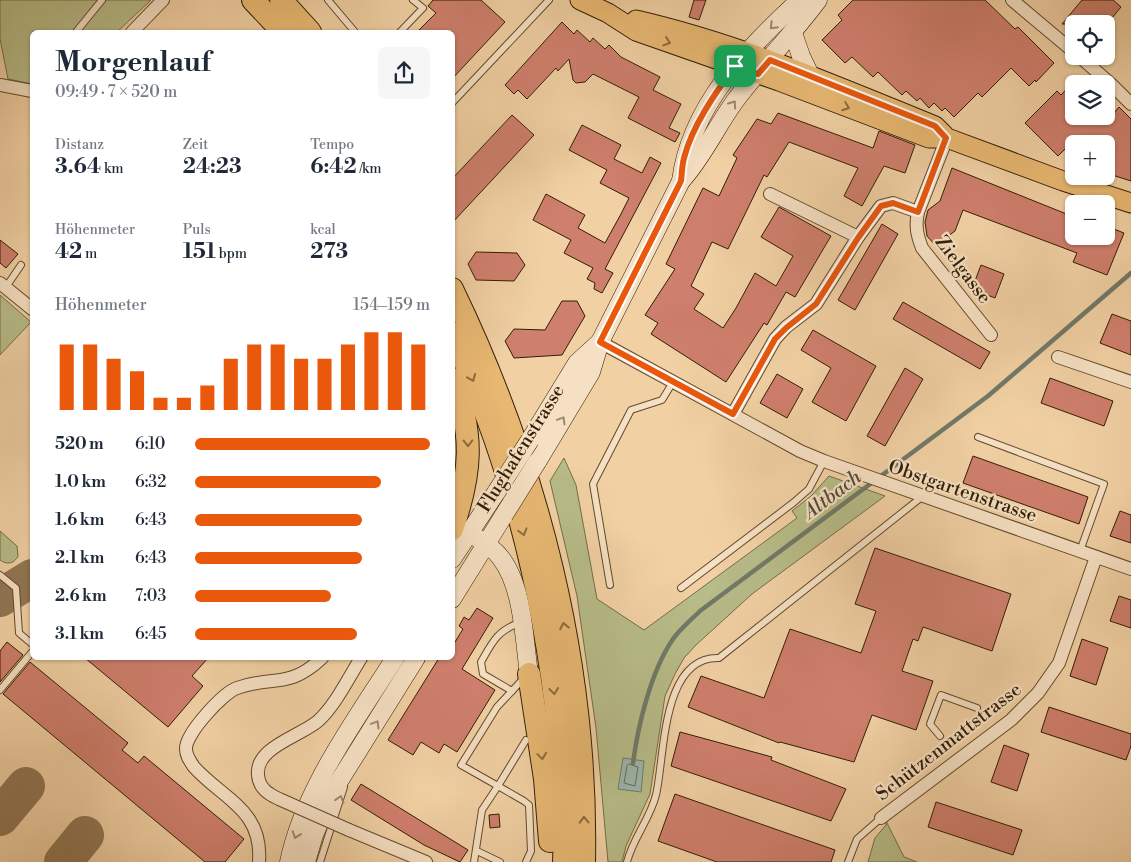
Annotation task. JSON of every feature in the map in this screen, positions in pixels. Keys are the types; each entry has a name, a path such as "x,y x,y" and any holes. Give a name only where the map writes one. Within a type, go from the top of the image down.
{"highway":[{"path":"253,0 282,30"},
{"path":"281,0 308,30"},
{"path":"455,295 480,348 512,430 550,561 566,637 578,725 582,778 584,862"},
{"path":"455,340 490,424 524,533 536,585 545,629 557,715 561,759 564,862"},
{"path":"455,388 466,419 468,446 461,531"},
{"path":"529,674 545,780 551,862"}],"main road":[{"path":"580,0 636,31 735,66 764,67 810,75 935,126 946,138"},
{"name":"Flughafenstrasse","path":"681,181 684,158 690,140 715,93 747,52 800,0"},
{"name":"Flughafenstrasse","path":"455,594 592,372 600,342 681,181 694,166 735,100 793,33 818,0"},
{"path":"608,14 704,38 747,52 764,67 929,138 946,138 1063,181 1131,203"},
{"path":"793,33 810,75"},
{"name":"Flughafenstrasse","path":"455,550 461,531 497,491 577,363 600,342"},
{"path":"461,531 486,544 499,554 505,564 516,591 529,674"},
{"path":"289,862 301,821 315,790 394,660"},
{"path":"306,862 314,835 333,791 415,660"}],"street":[{"path":"134,30 163,0"},
{"path":"1012,0 1065,44"},
{"path":"1090,65 1112,84 1131,104"},
{"path":"0,85 30,89"},
{"name":"Zielgasse","path":"946,138 915,224 922,248 991,335"},
{"path":"770,194 858,238"},
{"path":"733,414 775,339 816,304 874,213 881,206 888,203 918,212"},
{"path":"3,285 30,307"},
{"name":"Obstgartenstrasse","path":"600,342 800,451 890,485 1131,569"},
{"path":"1058,357 1131,382"},
{"name":"Schützenmattstrasse","path":"881,818 1011,720 1038,693 1059,663 1096,557"},
{"path":"259,862 259,837 255,826 243,812 194,766 185,748 194,732 221,698 236,688 284,681 310,669 320,660"},
{"path":"360,660 322,717 304,731 270,750 259,764 258,780 268,793 279,799 426,862"}],"lane":[{"path":"78,30 102,0"},
{"path":"328,0 353,30"},
{"path":"402,30 422,8 413,0"},
{"path":"455,100 550,0"},
{"path":"3,285 21,265"},
{"path":"610,585 593,484 631,410 662,400 674,382"},
{"path":"978,437 1104,484 1080,551"},
{"path":"681,588 809,489 824,461"},
{"path":"627,862 656,796 670,702 680,682 697,664 708,658 719,658 923,496"},
{"path":"0,575 16,588 20,633 30,642"},
{"path":"512,691 483,674 481,662 496,636 508,627 522,622"},
{"path":"0,690 30,654"},
{"path":"526,862 531,851 529,805 461,766 497,707 529,674"},
{"path":"940,736 930,724 941,695 977,708"},
{"path":"474,862 482,810 526,740"},
{"path":"320,862 350,766"},
{"path":"848,862 857,839 881,818"},
{"path":"477,851 500,862"}],"green space":[{"path":"0,0 151,0 119,30 30,30 30,84 8,79 0,39"},
{"path":"0,295 30,323 0,355"},
{"path":"564,458 576,485 597,599 644,630 797,518 792,511 811,496 829,476 885,496 752,594 684,658 665,696 650,794 626,846 622,862 608,862 596,728 577,596 550,481"},
{"path":"0,531 17,546 18,556 12,562 8,563 0,560"},
{"path":"886,821 904,857 917,862 868,862 875,838 886,825"}],"water":[{"path":"623,758 644,761 641,792 618,789"}],"building":[{"path":"433,0 481,0 505,22 455,76 455,30 419,30 436,13 428,6"},
{"path":"694,0 706,0 699,20 689,17"},
{"path":"853,0 985,0 1015,29 1018,27 1054,63 1036,82 1035,80 1029,86 1011,68 982,97 978,93 954,117 945,108 942,111 934,103 929,108 920,98 917,101 906,91 902,95 878,72 873,77 852,57 845,63 822,40 842,20 838,15"},
{"path":"1082,0 1113,0 1121,7 1114,15 1070,15"},
{"path":"562,22 574,34 577,30 590,42 593,38 605,49 609,45 621,57 660,77 653,90 681,104 669,128 680,133 675,142 628,118 639,97 593,74 585,82 576,83 573,80 569,59 558,71 556,68 527,99 518,90 514,94 505,85"},
{"path":"1057,91 1061,95 1065,91 1065,125 1115,125 1115,112 1119,107 1131,119 1131,181 1115,176 1115,135 1065,135 1065,149 1058,156 1025,123"},
{"path":"778,113 873,148 879,131 915,145 905,173 884,166 862,206 844,196 858,168 789,142 767,177 764,175 728,249 712,242 691,286 704,294 694,309 723,328 755,273 776,286 793,256 761,237 779,207 831,236 795,297 786,292 767,325 764,323 726,382 651,334 658,323 645,315 675,269 666,264 703,188 719,196 737,158 733,155 757,119 771,124"},
{"path":"512,115 534,135 455,220 455,176"},
{"path":"582,125 621,145 614,159 642,173 650,157 661,163 605,269 613,273 602,293 594,289 595,283 587,279 593,268 564,253 571,240 533,220 546,194 585,215 578,228 605,243 621,214 629,198 600,183 607,170 569,150"},
{"path":"952,168 1065,213 1065,245 1115,245 1115,230 1124,233 1107,275 1073,262 1077,253 963,210 955,231 947,237 954,246 944,255 927,236 925,222 928,210 940,201"},
{"path":"882,224 898,234 855,310 838,300"},
{"path":"0,240 18,254 6,268 0,263"},
{"path":"476,252 517,253 525,265 514,281 476,280 468,264"},
{"path":"981,265 1004,274 995,298 972,289"},
{"path":"562,301 577,301 585,316 562,355 514,358 505,341 514,329 545,330"},
{"path":"903,302 990,352 980,369 893,319"},
{"path":"1112,314 1131,321 1131,355 1100,343"},
{"path":"813,330 876,366 846,421 812,402 831,368 801,350"},
{"path":"905,368 923,379 885,446 867,436"},
{"path":"777,374 803,389 787,418 760,403"},
{"path":"1050,378 1113,401 1104,426 1041,403"},
{"path":"973,456 1088,497 1079,524 963,483"},
{"path":"1120,511 1131,515 1131,543 1110,536"},
{"path":"875,548 1011,594 992,651 923,627 918,641 913,639 902,671 933,681 916,730 872,715 854,762 779,743 688,707 701,676 764,698 790,629 861,653 876,611 855,604"},
{"path":"1119,596 1131,600 1131,628 1110,621"},
{"path":"477,608 493,618 462,669 495,690 457,752 444,744 439,753 421,742 413,755 388,740 438,660 455,660 455,642 463,629 459,626 464,617 469,620"},
{"path":"1082,639 1108,648 1096,685 1070,676"},
{"path":"7,642 23,655 0,682 0,651"},
{"path":"87,660 206,660 192,676 203,686 168,727"},
{"path":"30,662 128,743 122,750 138,763 144,756 244,839 225,862 205,862 3,694"},
{"path":"1049,707 1131,734 1131,746 1126,760 1041,732"},
{"path":"680,732 772,757 771,760 846,789 831,821 671,766"},
{"path":"1004,745 1029,754 1017,791 991,782"},
{"path":"361,784 468,850 460,862 424,845 351,800"},
{"path":"675,794 835,850 831,862 717,862 658,841"},
{"path":"936,802 1022,830 1013,855 928,827"},
{"path":"499,814 500,827 490,828 489,815"}],"waterway":[{"name":"Altbach","path":"633,763 642,716 658,667 673,639 700,611 988,396 1131,273"}],"taxiway":[{"path":"0,598 30,579"},
{"path":"0,817 26,786"},
{"path":"63,862 85,835"}],"route":[{"path":"770,60 935,126 946,138 918,212 888,203 881,206 874,213 816,304 775,339 733,414 600,342 681,181 684,158 690,140 715,93 735,66 758,74 770,60"}]}
